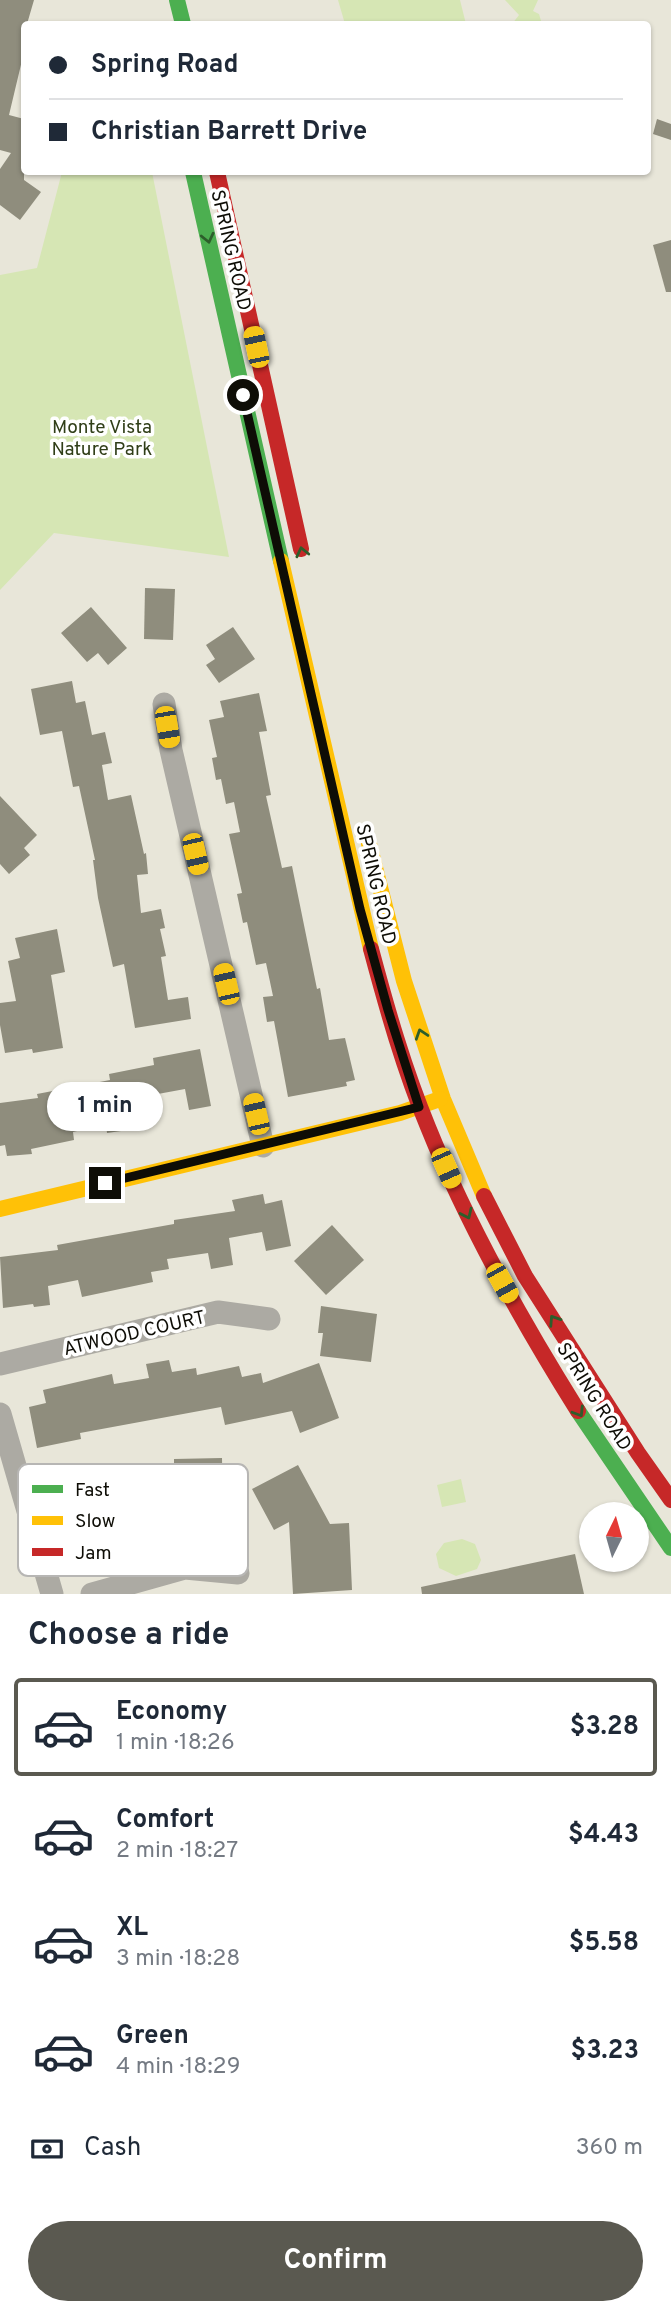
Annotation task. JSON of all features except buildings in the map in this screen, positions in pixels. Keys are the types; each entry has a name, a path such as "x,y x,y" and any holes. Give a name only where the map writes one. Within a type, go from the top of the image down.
{"main road":[{"path":"177,0 182,21"},
{"name":"SPRING ROAD","path":"194,175 360,909 419,1107 480,1243 526,1328 609,1459 671,1548"},
{"name":"SPRING ROAD","path":"218,175 305,565"},
{"name":"SPRING ROAD","path":"364,823 390,932 443,1098 489,1209 519,1264 638,1453 671,1500"},
{"path":"0,1209 419,1107 443,1098"}],"street":[{"path":"164,704 174,763 263,1146"},
{"name":"ATWOOD COURT","path":"0,1364 218,1312 269,1319"},
{"path":"0,1414 18,1478"},
{"path":"46,1576 51,1594"},
{"path":"92,1594 156,1576"}],"green space":[{"path":"338,0 460,0 465,21 344,21"},
{"path":"505,0 538,0 533,11 539,14 541,21 514,21 519,15"},
{"name":"Monte Vista Nature Park","path":"61,175 153,175 229,557 54,533 0,590 0,275 37,268"},
{"path":"461,1479 466,1502 442,1507 437,1485"},
{"path":"462,1539 475,1544 481,1560 477,1569 456,1576 439,1568 436,1554 444,1543"}],"traffic: fast":[{"path":"177,0 182,21"},
{"path":"194,175 281,561"},
{"path":"578,1411 671,1548"}],"traffic: slow":[{"path":"281,561 371,949"},
{"path":"369,844 404,981 443,1099 484,1196"},
{"path":"0,1209 400,1113 440,1099"}],"traffic: jam":[{"path":"218,175 301,549"},
{"path":"371,949 419,1105 460,1200 536,1342 578,1411"},
{"path":"484,1196 525,1276 671,1500"}],"route":[{"path":"105,1183 419,1107 360,909 243,395"}]}
